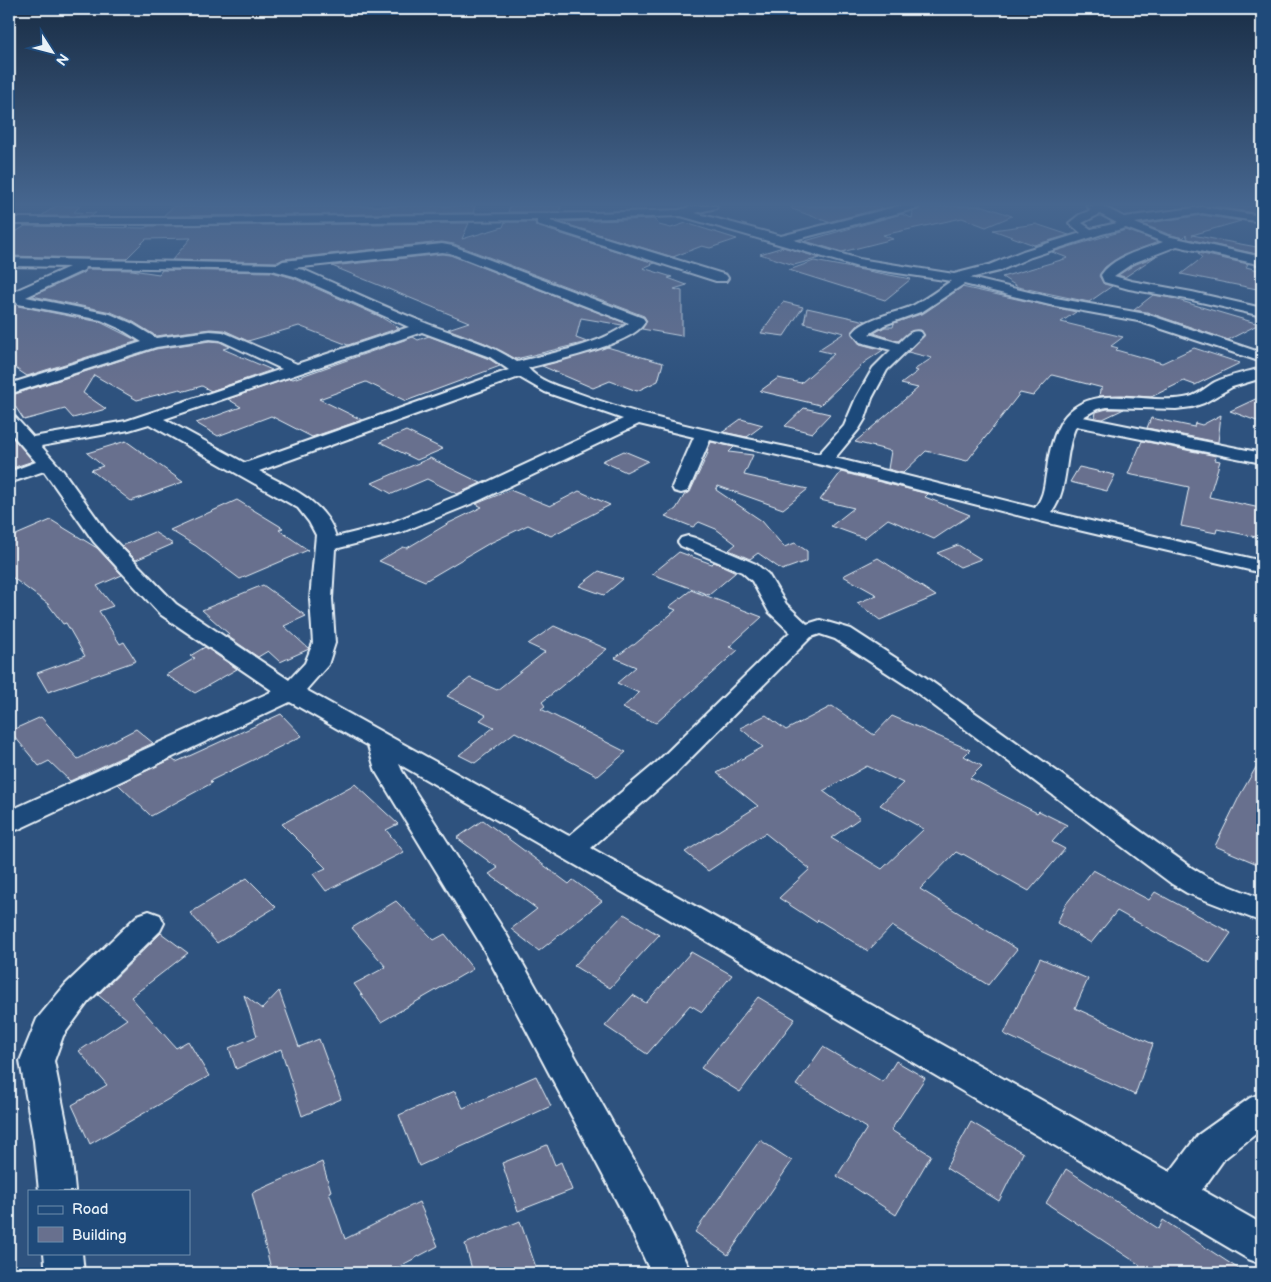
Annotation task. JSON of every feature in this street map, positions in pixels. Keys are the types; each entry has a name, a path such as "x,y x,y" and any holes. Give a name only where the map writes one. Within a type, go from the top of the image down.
{"street":[{"path":"81,266 30,288 20,294 19,298 105,317 126,326 154,344"},
{"path":"264,266 299,273 422,327 474,345 495,354 551,389 588,403 638,418 823,460 1040,515 1262,567"},
{"path":"244,470 518,369 620,335 638,323 638,321 494,266"},
{"path":"682,266 721,278"},
{"path":"870,266 958,279 1050,301 1142,317 1262,358"},
{"path":"901,348 865,339 860,333 879,322 918,308 958,279 999,266"},
{"path":"1118,266 1110,270 1107,275 1109,278 1129,285 1192,296 1262,312"},
{"path":"29,443 129,425 422,327"},
{"path":"9,389 154,344 210,335 222,336 296,369"},
{"path":"823,460 851,429 857,419 864,398 881,368 916,335"},
{"path":"17,372 50,377"},
{"path":"1040,515 1052,497 1062,439 1071,420 1080,410 1094,403 1109,401 1165,405 1196,401 1222,386 1262,373"},
{"path":"9,822 291,692 316,665 324,643 321,598 326,535 318,520 304,504 151,418"},
{"path":"326,545 395,528 480,493 638,418"},
{"path":"1071,420 1262,458"},
{"path":"9,421 57,475 101,538 168,609 291,692 571,849 1262,1245"},
{"path":"681,487 704,433"},
{"path":"9,478 47,464"},
{"path":"688,542 749,568 761,578 777,607 803,632"},
{"path":"571,849 665,769 803,632 820,627 843,634 917,682 1182,876 1197,885 1262,911"},
{"path":"379,741 389,772 494,940 637,1202 671,1273"},
{"path":"57,1190 52,1141 37,1061 49,1029 77,993 149,922"},
{"path":"1176,1195 1211,1147 1262,1109"},
{"path":"63,1254 65,1273"}],"building":[{"path":"332,266 478,266 625,323 622,325 581,318 576,338 587,342 516,359 485,343 448,329 469,322"},
{"path":"512,266 648,266 643,268 672,277 668,278 687,285 674,289 682,291 682,336 642,329 647,321 644,316"},
{"path":"801,266 840,266 911,279 885,300 789,270"},
{"path":"1041,266 1107,266 1099,276 1104,284 1112,286 1089,302 1018,287 1002,277"},
{"path":"1133,266 1141,266 1125,277 1118,275"},
{"path":"1192,266 1247,266 1262,271 1262,290 1181,274"},
{"path":"86,269 132,270 159,274 162,270 272,272 293,278 379,316 399,328 348,345 299,326 248,341 224,330 210,329 156,336 132,321 111,312 32,296 85,272"},
{"path":"962,287 1076,312 1061,322 1123,337 1111,346 1118,348 1116,350 1162,363 1194,348 1240,363 1195,385 1184,381 1151,397 1099,396 1100,390 1103,388 1052,375 1033,396 1020,393 967,461 926,451 903,473 888,469 891,451 855,442 918,388 901,384 918,371 914,370 932,358 908,352 924,336 921,330 911,331 898,341 874,333 885,327 893,327 894,323 924,313"},
{"path":"1153,295 1171,298 1259,324 1228,340 1147,312 1134,310"},
{"path":"11,299 18,306 100,322 138,341 27,376 9,364 9,300"},
{"path":"783,302 803,307 784,336 761,333"},
{"path":"807,308 866,321 857,326 852,334 860,344 883,350 865,362 820,405 760,391 778,378 801,383 834,354 818,350 844,333 804,323"},
{"path":"429,336 489,359 500,366 406,401 366,382 319,399 362,420 312,437 271,416 218,436 196,423 241,407 228,399 290,378 293,379 413,337 418,340"},
{"path":"210,341 220,342 230,347 223,349 272,370 211,391 202,386 185,391 180,389 137,400 94,375 83,393 106,409 73,418 65,409 24,420 9,397 156,349"},
{"path":"607,347 663,363 658,381 637,391 610,381 593,388 542,366"},
{"path":"1262,396 1262,423 1230,411"},
{"path":"804,408 830,414 812,433 785,426"},
{"path":"1107,409 1124,409 1103,419 1095,418 1096,412"},
{"path":"1221,415 1218,442 1147,428 1151,418 1194,427 1195,423 1202,425"},
{"path":"741,419 763,425 747,437 723,432"},
{"path":"406,431 443,449 417,460 380,442"},
{"path":"9,435 12,437 33,461 9,469"},
{"path":"126,441 183,482 131,501 91,470 103,466 87,453"},
{"path":"1142,441 1216,456 1215,460 1220,461 1209,497 1260,508 1256,537 1217,529 1216,533 1181,526 1189,487 1128,474"},
{"path":"711,442 734,447 729,452 753,455 744,475 808,489 783,509 718,486 716,490 762,521 784,547 795,543 807,551 807,561 782,570 758,553 750,559 729,550 736,544 716,529 699,522 693,527 665,516 676,509 685,494 690,492"},
{"path":"624,451 648,461 626,472 602,461"},
{"path":"430,458 481,483 457,494 427,479 392,494 372,483"},
{"path":"1079,467 1115,475 1107,491 1070,482"},
{"path":"841,472 928,494 925,497 970,515 934,539 888,519 864,538 831,526 854,508 820,500"},
{"path":"510,490 550,506 579,491 610,505 551,536 528,525 488,544 425,581 379,561 482,507 476,504"},
{"path":"237,500 283,528 279,530 308,550 240,579 196,546 170,530"},
{"path":"51,520 97,548 122,575 97,586 113,606 99,611 120,644 124,642 136,661 48,692 37,673 85,656 66,623 63,624 48,604 9,575 9,538"},
{"path":"154,532 173,544 136,560 122,546"},
{"path":"958,545 981,559 960,567 937,553"},
{"path":"679,552 712,564 714,562 736,572 709,595 652,574"},
{"path":"878,558 936,596 880,620 857,603 877,595 843,576"},
{"path":"599,571 623,579 604,595 579,586"},
{"path":"263,585 306,616 284,626 309,649 280,662 268,651 258,657 226,635 229,634 202,610"},
{"path":"691,590 762,617 729,647 738,650 656,723 622,708 639,693 617,683 636,667 615,658 634,645 676,610 669,607"},
{"path":"554,626 607,649 542,702 545,706 541,709 626,752 598,776 515,732 475,763 459,755 494,727 480,720 486,715 447,696 470,678 497,690 545,652 528,644"},
{"path":"205,647 237,669 195,693 166,675 195,658 190,656"},
{"path":"832,706 874,735 892,716 970,750 964,756 982,766 970,778 1037,813 1039,811 1067,825 1052,842 1065,849 1029,891 963,854 956,852 920,889 1017,949 988,985 892,926 868,951 818,920 816,922 779,898 810,869 765,833 708,871 685,852 758,806 717,773 763,747 740,728 766,715 786,730","holes":["867,766 903,783 880,805 924,829 882,869 831,838 860,818 823,791"]},
{"path":"281,714 302,736 210,781 212,783 151,816 118,784 172,759 176,762"},
{"path":"41,717 78,759 136,729 153,743 70,781 49,761 39,766 10,731"},
{"path":"1262,757 1262,866 1215,846 1240,795"},
{"path":"355,784 398,824 386,830 404,852 326,891 313,874 326,868 282,824"},
{"path":"483,820 569,884 573,880 602,901 539,951 511,929 537,909 489,874 498,868 457,838"},
{"path":"1093,870 1149,900 1155,892 1231,933 1210,963 1117,911 1091,943 1057,923 1066,904"},
{"path":"247,878 276,907 217,943 190,913"},
{"path":"396,901 434,940 445,934 473,969 381,1022 354,984 386,967 352,928"},
{"path":"624,914 659,935 610,988 574,966"},
{"path":"161,933 188,953 131,997 176,1048 188,1041 209,1076 90,1144 72,1105 107,1085 79,1051 127,1019 98,995"},
{"path":"691,952 732,975 702,1012 690,1005 647,1054 605,1026 633,995 646,1003"},
{"path":"1040,958 1088,979 1075,1008 1153,1044 1135,1095 1004,1034"},
{"path":"279,991 299,1047 319,1039 341,1099 302,1116 281,1049 236,1069 229,1048 257,1036 244,995 262,1009"},
{"path":"758,997 795,1019 740,1092 701,1068"},
{"path":"823,1047 883,1082 896,1061 925,1078 891,1130 931,1155 896,1215 837,1176 867,1128 796,1085"},
{"path":"536,1076 551,1106 419,1166 399,1115 455,1091 463,1108"},
{"path":"971,1122 1023,1153 999,1201 946,1168"},
{"path":"760,1140 792,1161 728,1255 695,1232"},
{"path":"547,1145 555,1165 561,1162 572,1190 518,1211 502,1163"},
{"path":"322,1162 331,1191 329,1192 345,1239 419,1202 438,1246 387,1273 272,1273 252,1193"},
{"path":"1066,1169 1159,1229 1163,1220 1245,1273 1136,1273 1140,1265 1046,1203"},
{"path":"520,1221 538,1273 473,1273 465,1244"}]}
